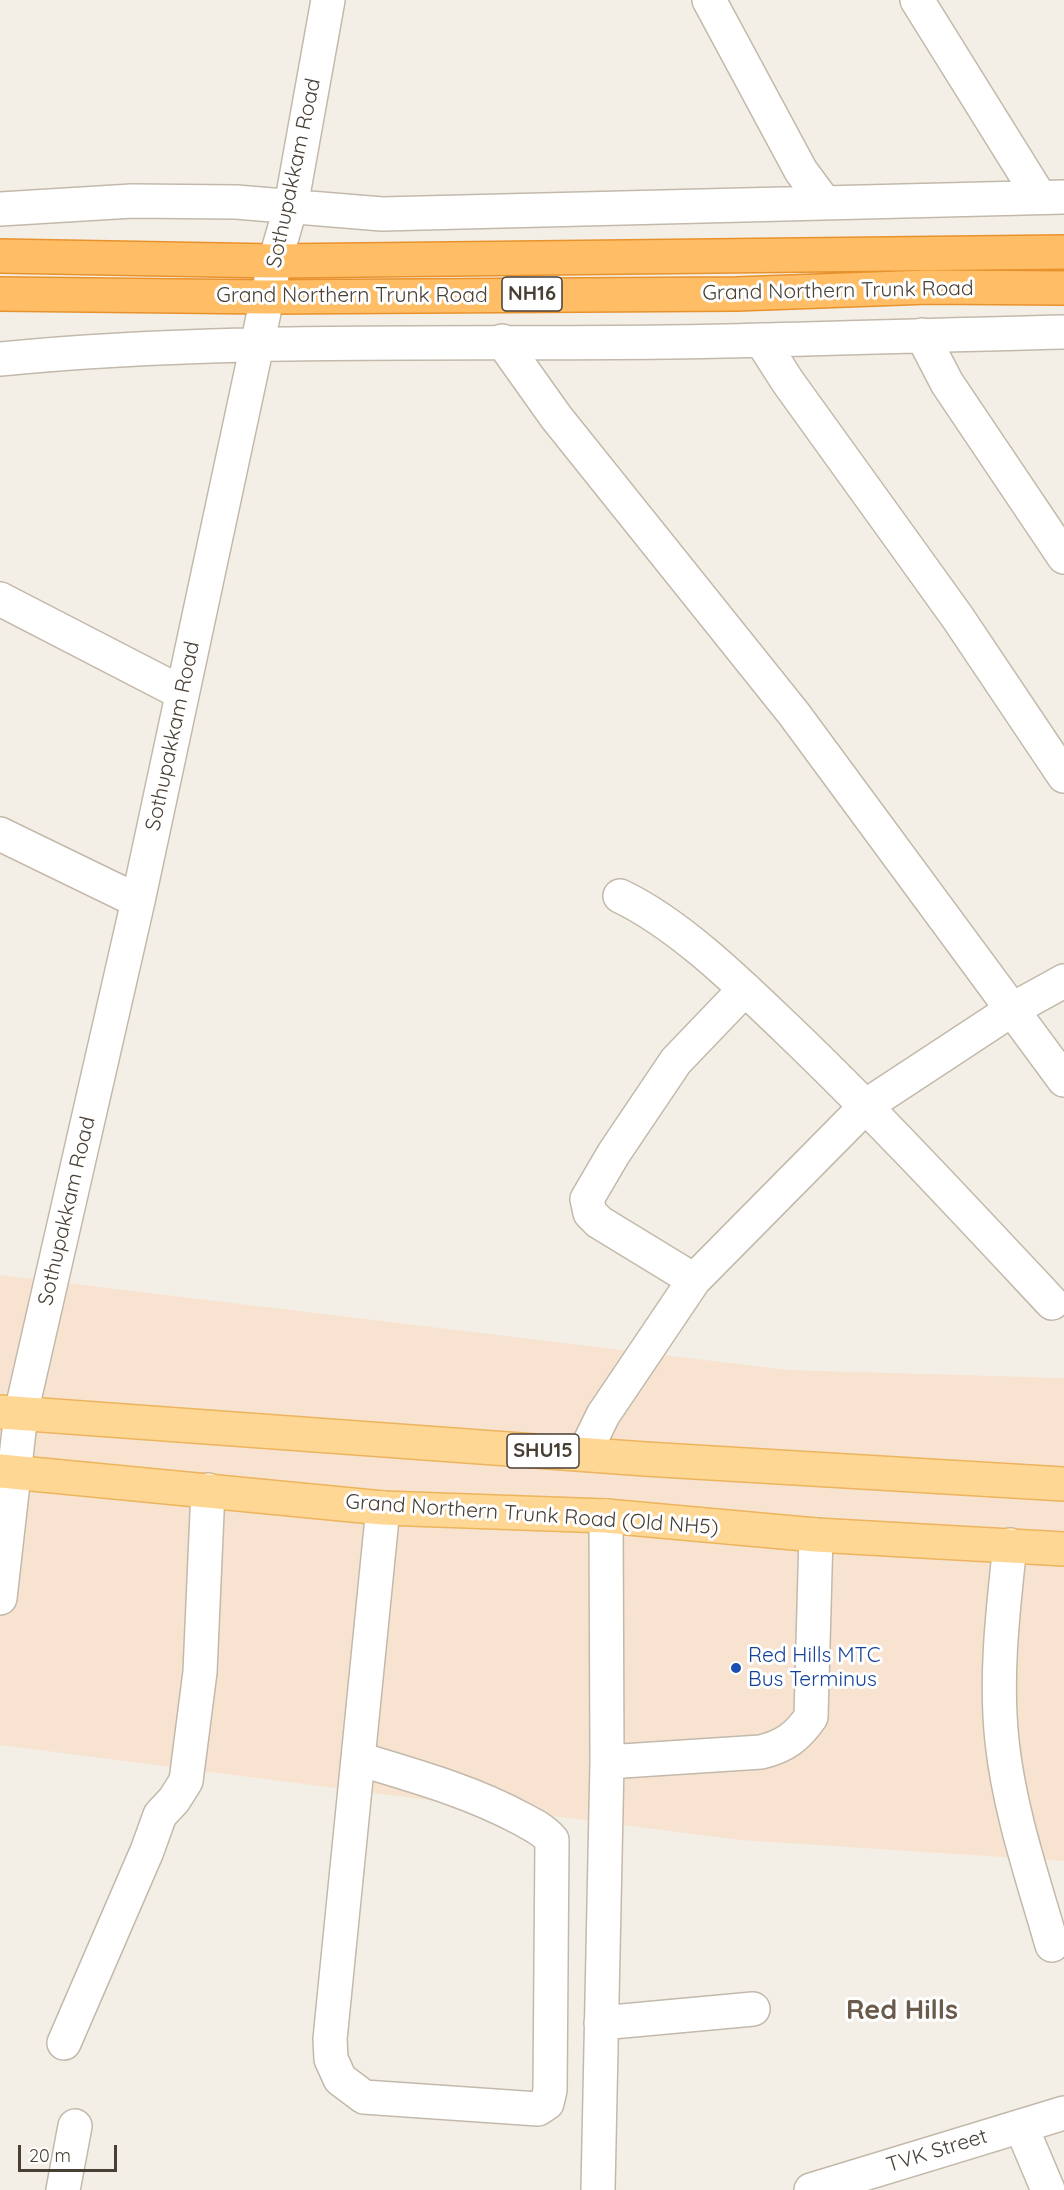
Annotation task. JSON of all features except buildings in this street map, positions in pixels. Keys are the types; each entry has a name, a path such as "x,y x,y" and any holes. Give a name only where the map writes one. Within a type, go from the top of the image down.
{"highway":[{"name":"Grand Northern Trunk Road","path":"0,256 275,261 1064,252"},
{"name":"Grand Northern Trunk Road","path":"0,294 267,297 737,294 929,287 1064,288"}],"main road":[{"name":"SHU15","path":"11,1413 584,1454 1064,1484"},
{"name":"Grand Northern Trunk Road (Old NH5)","path":"7,1472 383,1508 606,1516 816,1535 1064,1549"}],"street":[{"name":"Sothupakkam Road","path":"0,1598 11,1413 138,901 256,346 275,261 291,206 328,0"},
{"path":"709,0 801,171 824,202"},
{"path":"916,0 1051,197"},
{"path":"0,209 132,201 291,206 382,214 1051,197"},
{"path":"0,358 256,346 502,341 761,340 1064,332"},
{"path":"922,335 947,383 1064,557"},
{"path":"761,340 788,382 958,618 1064,776"},
{"path":"502,341 556,417 794,714 1064,1080"},
{"path":"0,599 182,693"},
{"path":"0,834 138,901"},
{"path":"620,896 648,909 745,989 867,1105 1053,1303"},
{"path":"584,1454 603,1415 694,1280 867,1105 1013,1009 1064,981"},
{"path":"694,1280 599,1222 590,1213 587,1199 614,1153 676,1061 745,989"},
{"path":"64,2043 147,1851 160,1815 186,1781 200,1672 208,1490"},
{"path":"359,1759 463,1791 546,1832 552,1840 550,2090 547,2103 538,2109 364,2097 340,2079 331,2059 330,2038 383,1508"},
{"path":"598,2190 608,1762 606,1516"},
{"path":"608,1762 761,1752 783,1746 800,1734 811,1717 816,1535"},
{"path":"1010,1545 1000,1634 1002,1741 1022,1842 1052,1945"},
{"path":"601,2023 753,2009"},
{"name":"TVK Street","path":"811,2190 1064,2113"},
{"path":"63,2190 75,2126"},
{"path":"1022,2126 1048,2190"}],"shaded area":[{"path":"0,1275 788,1370 1064,1378 1064,1861 740,1840 0,1745"}],"place":[{"name":"Red Hills MTC Bus Terminus","path":"736,1668"}],"district":[{"name":"Red Hills","path":"902,2011"}]}
